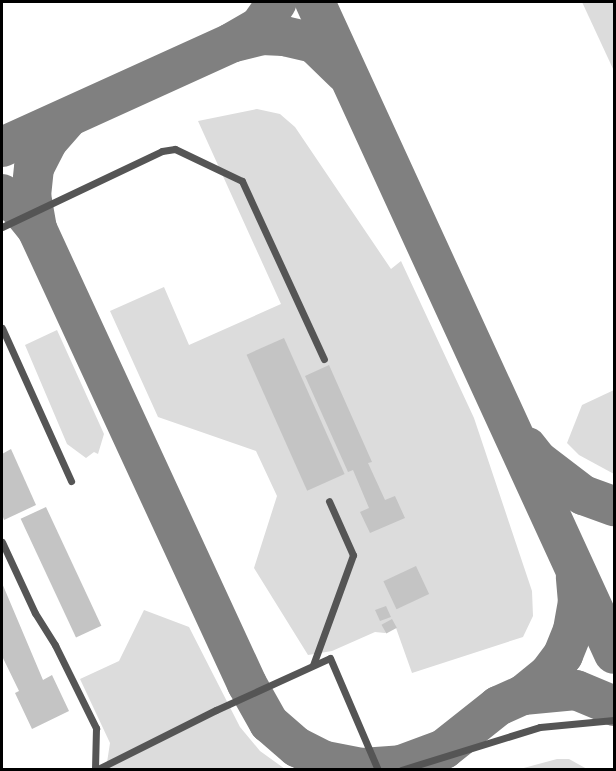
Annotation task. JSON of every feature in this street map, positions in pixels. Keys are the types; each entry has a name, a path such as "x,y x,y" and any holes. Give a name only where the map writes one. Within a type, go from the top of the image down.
{"lane":[{"path":"2,226 162,151 175,149 242,181 324,359"},
{"path":"2,328 72,481"},
{"path":"313,665 353,555 329,501"},
{"path":"2,542 35,613 55,645 96,728 95,770 330,658 378,770"},
{"path":"401,770 540,727 615,720"}],"shaded area":[{"path":"582,2 614,2 614,71"},
{"path":"257,109 280,114 295,127 391,269 401,261 474,418 532,591 533,616 523,637 412,673 396,628 385,633 375,632 332,651 308,655 254,568 277,496 256,451 158,417 110,311 164,287 189,345 281,304 198,121"},
{"path":"57,330 104,434 98,454 94,452 86,458 67,444 25,345"},
{"path":"614,390 614,474 579,455 567,443 582,405"},
{"path":"144,610 189,627 240,727 260,751 285,769 106,769 110,743 80,679 119,661"},
{"path":"557,759 569,759 587,769 520,769"}],"building":[{"path":"284,338 345,474 307,491 247,355"},
{"path":"329,365 372,462 368,463 385,500 395,496 405,518 370,533 360,512 369,508 353,470 348,472 305,376"},
{"path":"11,449 36,505 4,520 2,514 2,454"},
{"path":"46,507 101,626 76,638 21,519"},
{"path":"416,566 429,594 396,609 383,581"},
{"path":"2,583 43,680 52,675 69,711 32,729 15,693 19,691 2,656"},
{"path":"386,606 391,617 380,621 375,610"},
{"path":"392,619 397,628 386,634 382,625"}],"taxiway":[{"path":"2,147 231,43 260,26 277,2"},
{"path":"315,2 614,654"},
{"path":"234,42 262,35 284,36 314,43 345,73"},
{"path":"37,229 31,196 34,168 47,142 68,118"},
{"path":"2,194 20,208 37,229 247,684 269,723 297,747 325,761 362,768 401,765 444,749 498,706 523,695 576,690 614,706"},
{"path":"527,447 537,460 583,495 614,506"},
{"path":"523,695 548,675 563,655 573,630 578,602 576,577"}]}
